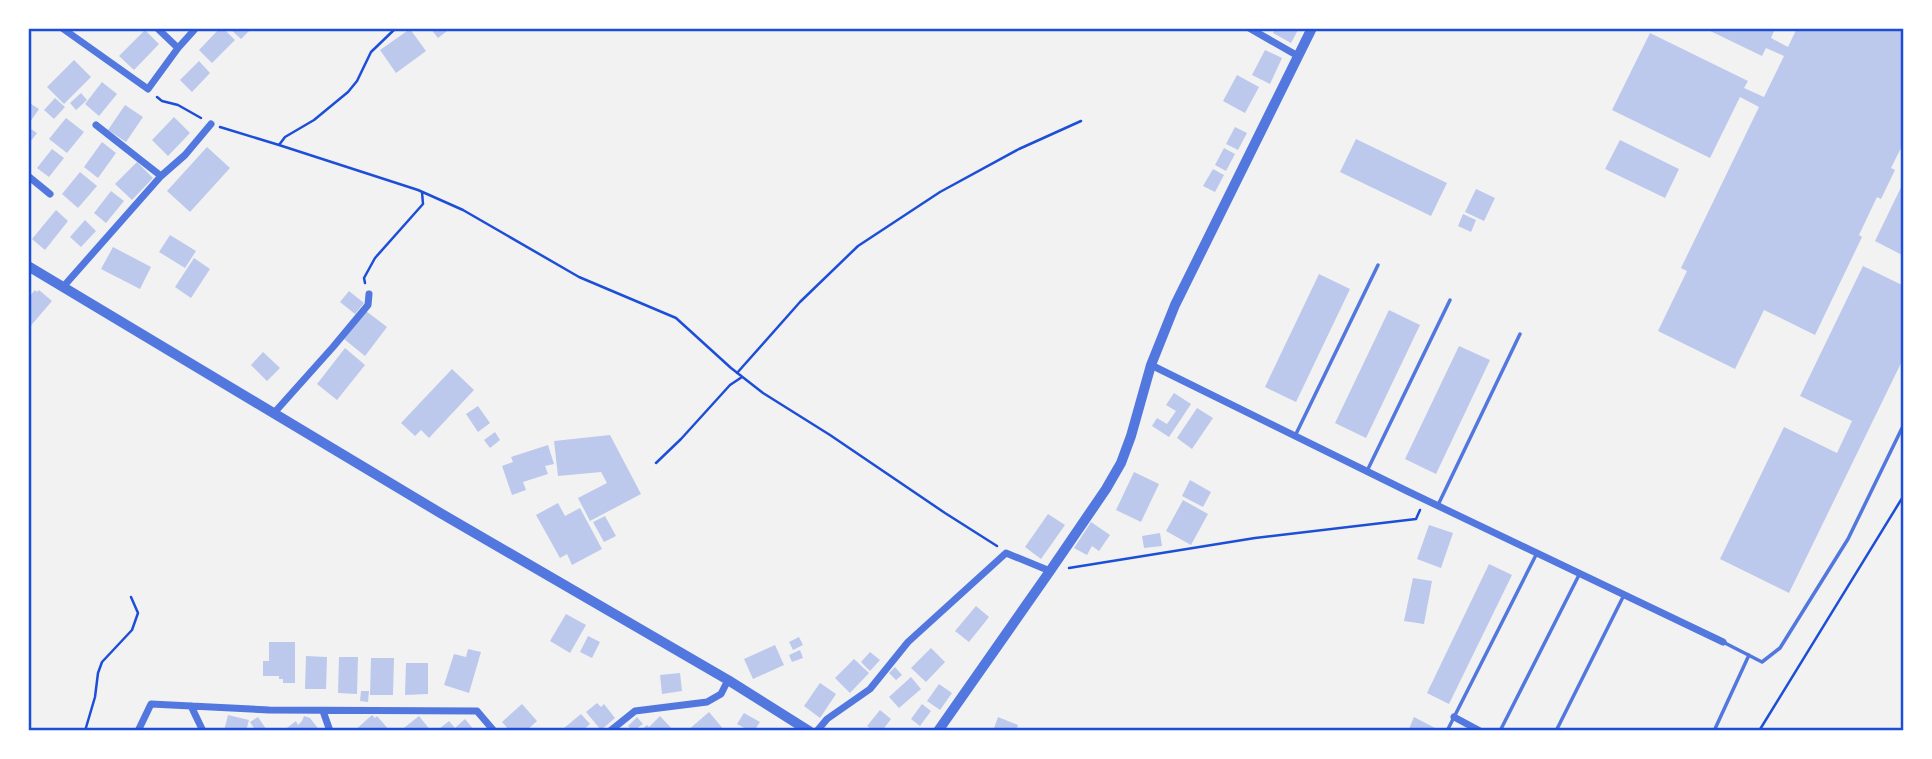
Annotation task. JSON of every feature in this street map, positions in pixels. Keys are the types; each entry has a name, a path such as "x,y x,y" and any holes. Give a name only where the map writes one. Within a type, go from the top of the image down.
{"street":[{"path":"62,28 148,89 196,28"},
{"path":"157,28 178,48"},
{"path":"1250,28 1298,56"},
{"path":"938,731 1050,572 1121,463 1151,365 1175,305 1312,28"},
{"path":"63,287 211,124"},
{"path":"96,125 161,176"},
{"path":"28,176 50,194"},
{"path":"28,266 442,514 728,680 809,731"},
{"path":"274,413 368,305 369,294"},
{"path":"1151,365 1723,642"},
{"path":"817,731 827,719 870,689 908,642 1006,553 1050,572"},
{"path":"613,730 635,711 707,702 721,694 728,680"},
{"path":"138,731 151,704 269,710 477,711 494,731"},
{"path":"191,706 203,731"},
{"path":"323,710 330,731"},
{"path":"1454,717 1480,731"}],"lane":[{"path":"1295,436 1378,265"},
{"path":"1367,471 1450,299"},
{"path":"1438,505 1520,334"},
{"path":"1723,642 1762,662 1780,649 1848,539 1904,424"},
{"path":"1447,731 1537,553"},
{"path":"1500,731 1580,573"},
{"path":"1556,731 1624,594"},
{"path":"1714,731 1749,655"}],"path":[{"path":"279,145 285,137 314,121 348,92 357,81 371,52 396,28"},
{"path":"148,89 162,101 192,111 211,124 422,192 463,210 579,277 676,318 737,373 764,393 1006,553"},
{"path":"737,373 800,302 858,246 940,192 1019,149 1081,121"},
{"path":"369,294 363,278 375,258 423,204 422,192"},
{"path":"656,463 730,385 742,377"},
{"path":"1759,731 1904,495"},
{"path":"1056,562 1068,568 1255,538 1416,519 1425,499"},
{"path":"85,731 102,662 132,630 138,613 131,597"}],"building":[{"path":"220,28 235,40 212,63 199,50"},
{"path":"229,28 252,28 241,39"},
{"path":"430,28 451,28 438,38"},
{"path":"1276,28 1299,28 1291,43 1273,33"},
{"path":"1704,28 1772,28 1775,29 1771,38 1788,47 1797,28 1904,28 1904,142 1891,168 1895,170 1881,199 1877,197 1859,235 1862,237 1815,335 1764,310 1735,369 1658,331 1687,271 1681,268 1759,107 1740,97 1710,158 1612,110 1650,33 1748,81 1744,88 1764,97 1784,56 1766,48 1762,56"},
{"path":"410,29 426,51 396,73 380,50"},
{"path":"145,30 159,44 134,70 119,56"},
{"path":"1265,50 1282,58 1270,84 1252,75"},
{"path":"74,60 91,77 64,104 47,87"},
{"path":"199,61 210,73 192,92 180,80"},
{"path":"1237,75 1259,87 1245,113 1223,101"},
{"path":"102,82 117,94 99,116 85,104"},
{"path":"81,93 87,100 76,110 70,103"},
{"path":"55,98 65,107 54,119 44,110"},
{"path":"28,102 39,109 28,125"},
{"path":"125,105 143,117 126,142 108,130"},
{"path":"174,117 190,133 168,156 152,140"},
{"path":"66,118 84,132 67,153 49,139"},
{"path":"28,127 37,133 28,145"},
{"path":"1235,127 1247,133 1238,150 1226,144"},
{"path":"1356,139 1447,183 1431,216 1340,172"},
{"path":"1620,140 1679,169 1665,198 1605,169"},
{"path":"102,142 116,153 98,178 84,167"},
{"path":"207,147 230,168 190,212 167,191"},
{"path":"1224,148 1235,154 1226,171 1215,165"},
{"path":"52,149 64,158 49,177 37,168"},
{"path":"137,162 153,178 132,200 115,184"},
{"path":"1213,169 1224,175 1215,192 1203,186"},
{"path":"80,172 97,186 78,208 62,194"},
{"path":"1904,181 1904,256 1875,241"},
{"path":"1476,189 1495,198 1484,221 1465,212"},
{"path":"111,191 124,201 106,223 94,213"},
{"path":"56,210 68,221 45,250 32,239"},
{"path":"1463,214 1476,220 1471,232 1458,226"},
{"path":"85,220 96,231 81,247 70,237"},
{"path":"170,235 196,251 185,268 159,252"},
{"path":"113,247 151,267 140,289 101,269"},
{"path":"194,258 210,269 191,298 175,287"},
{"path":"1863,266 1904,286 1904,357 1789,593 1720,559 1784,427 1837,453 1852,421 1800,396"},
{"path":"1319,274 1350,289 1296,402 1265,387"},
{"path":"35,290 39,290 52,301 28,329 28,298"},
{"path":"349,291 364,303 355,314 340,302"},
{"path":"1389,310 1420,325 1366,438 1335,423"},
{"path":"366,311 387,327 365,356 344,339"},
{"path":"1459,346 1490,360 1436,474 1405,459"},
{"path":"345,348 365,365 337,400 317,384"},
{"path":"263,352 280,368 267,381 251,365"},
{"path":"452,369 474,390 429,438 421,430 415,436 401,423"},
{"path":"1174,393 1191,404 1169,437 1152,426 1157,418 1167,424 1176,411 1166,405"},
{"path":"478,406 490,423 478,432 466,414"},
{"path":"1197,408 1213,418 1192,449 1177,438"},
{"path":"495,432 500,440 490,448 484,440"},
{"path":"610,435 641,494 590,521 578,498 607,483 601,472 558,476 554,441"},
{"path":"548,445 554,464 545,466 548,474 523,482 526,490 512,495 502,466 513,462 511,457"},
{"path":"1134,472 1159,484 1141,522 1116,510"},
{"path":"1190,480 1211,492 1203,507 1182,496"},
{"path":"1183,500 1208,514 1191,545 1166,531"},
{"path":"558,503 565,516 580,508 602,549 572,565 567,554 560,558 536,515"},
{"path":"1048,514 1065,525 1041,559 1025,547"},
{"path":"605,516 616,536 604,542 593,522"},
{"path":"1091,522 1110,535 1099,551 1092,546 1087,555 1074,548"},
{"path":"1429,525 1453,533 1441,568 1417,559"},
{"path":"1160,533 1162,546 1144,548 1142,536"},
{"path":"1489,564 1512,575 1449,704 1427,693"},
{"path":"1413,578 1432,581 1424,624 1404,621"},
{"path":"976,606 989,617 969,642 955,631"},
{"path":"566,614 586,625 570,653 550,641"},
{"path":"588,636 600,642 592,658 580,652"},
{"path":"799,637 803,645 793,650 789,642"},
{"path":"269,642 295,642 295,683 283,683 279,676 263,676 263,661 269,661"},
{"path":"775,645 784,665 753,679 744,659"},
{"path":"931,648 945,662 926,682 911,668"},
{"path":"468,649 481,652 469,693 444,685 454,654 466,657"},
{"path":"800,650 803,658 792,662 789,655"},
{"path":"870,652 880,660 870,671 861,662"},
{"path":"306,656 327,657 326,689 305,689"},
{"path":"339,657 358,657 357,694 338,693"},
{"path":"371,658 394,658 393,695 370,695"},
{"path":"854,659 869,673 850,693 835,678"},
{"path":"406,663 428,663 428,694 405,695"},
{"path":"895,667 902,675 896,680 889,673"},
{"path":"680,673 682,691 662,694 660,675"},
{"path":"911,677 921,689 899,708 889,697"},
{"path":"820,683 836,694 820,718 804,706"},
{"path":"939,684 952,693 940,710 927,701"},
{"path":"361,691 369,691 368,702 360,701"},
{"path":"597,703 601,707 604,704 615,718 601,730 586,712"},
{"path":"522,704 537,721 526,731 510,731 502,722"},
{"path":"922,704 931,711 920,726 911,719"},
{"path":"880,710 891,719 882,731 874,731 867,726"},
{"path":"709,712 725,731 687,731"},
{"path":"744,713 760,722 754,731 737,724"},
{"path":"581,714 590,724 582,731 567,731 564,728"},
{"path":"228,715 249,720 246,731 224,731"},
{"path":"372,715 375,718 377,716 390,731 354,731"},
{"path":"304,716 310,718 320,731 283,731 296,721 298,725"},
{"path":"419,716 431,731 400,731"},
{"path":"660,716 674,731 640,731 647,725 649,727"},
{"path":"258,717 266,729 263,731 256,731 250,722"},
{"path":"637,717 643,724 633,731 628,726"},
{"path":"998,717 1018,725 1016,731 993,731"},
{"path":"1414,717 1435,728 1433,731 1408,731"},
{"path":"465,719 475,731 439,729 449,721 455,728"}]}
